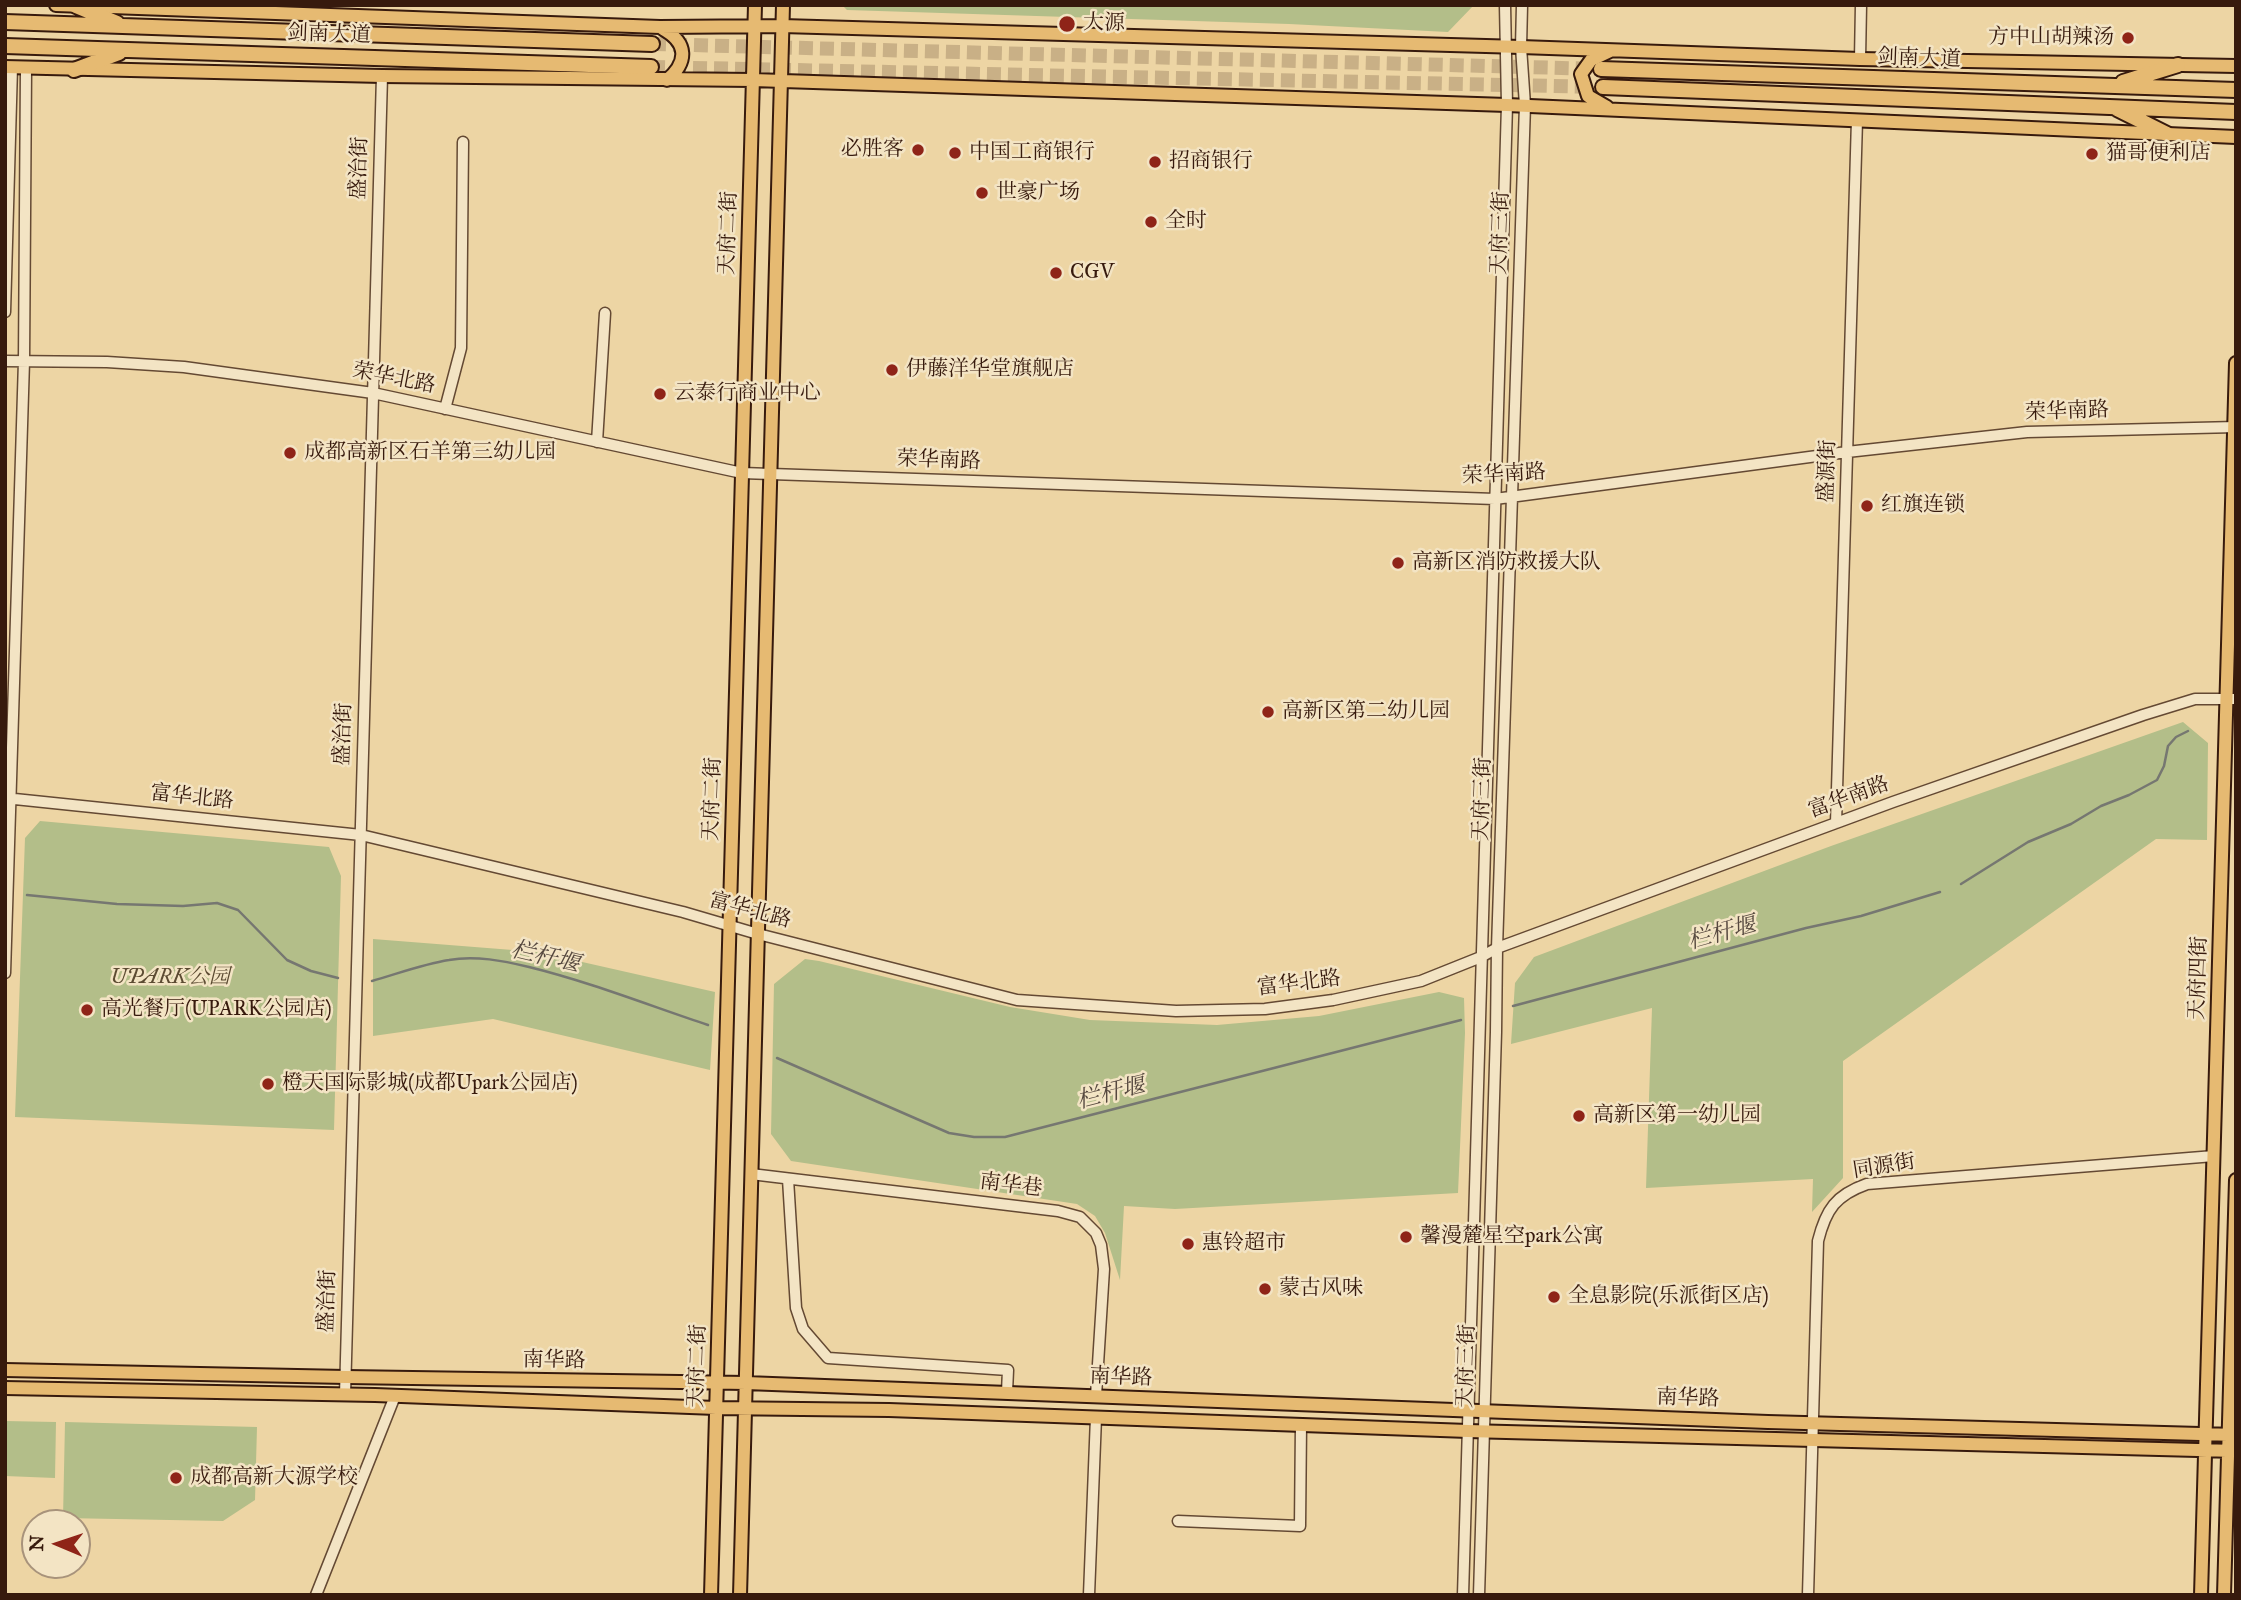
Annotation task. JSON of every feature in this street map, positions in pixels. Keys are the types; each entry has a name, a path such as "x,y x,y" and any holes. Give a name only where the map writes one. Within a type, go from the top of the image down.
{"highway":[{"path":"76,6 128,27"},
{"name":"剑南大道","path":"5,22 652,44"},
{"name":"剑南大道","path":"5,46 651,66"},
{"path":"74,70 128,50"},
{"path":"2109,86 2178,65"},
{"name":"剑南大道","path":"1601,69 2236,90"},
{"name":"剑南大道","path":"1603,87 2236,112"},
{"path":"2110,106 2167,134"}],"main road":[{"path":"56,5 381,12 660,27 782,26 1860,59 2236,66"},
{"name":"天府二街","path":"711,1595 755,5"},
{"path":"740,1595 783,5"},
{"path":"660,27 677,36 683,48 680,64 667,80"},
{"path":"1609,109 1588,96 1581,74 1591,60 1614,50"},
{"path":"9,67 382,76 753,80 1525,105 2236,137"},
{"name":"天府四街","path":"2202,1595 2214,1156 2231,699 2236,363"},
{"path":"2224,1595 2232,1451 2236,1180"},
{"name":"南华路","path":"5,1370 746,1382 1485,1411 2232,1434"},
{"name":"南华路","path":"5,1388 345,1394 1468,1431 2232,1451"}],"street":[{"name":"天府三街","path":"1462,1595 1507,105 1505,5"},
{"name":"天府三街","path":"1479,1595 1525,105 1521,47 1522,5"},
{"path":"1860,59 1861,5"},
{"path":"5,312 9,67"},
{"path":"5,973 8,798 24,361 26,68"},
{"name":"盛治街","path":"345,1394 382,76"},
{"name":"盛源街","path":"1836,823 1857,120"},
{"path":"445,409 461,348 463,142"},
{"path":"597,442 605,313"},
{"name":"荣华北路","path":"5,361 107,362 184,368 373,393 742,473 770,474"},
{"name":"荣华南路","path":"770,474 1495,499 1847,452 2027,432 2235,427"},
{"name":"富华南路","path":"1481,957 1497,948 1836,823 2143,715 2195,699 2231,699"},
{"name":"富华北路","path":"8,798 360,835 683,912 758,934 1017,1000 1176,1011 1265,1009 1333,1000 1421,981 1481,957"},
{"name":"同源街","path":"1808,1595 1818,1241 1823,1220 1833,1205 1847,1191 1867,1184 2214,1156"},
{"name":"南华巷","path":"751,1174 1058,1211 1080,1217 1096,1233 1104,1258 1096,1396"},
{"path":"788,1179 796,1308 803,1329 828,1357 1007,1370 1007,1392"},
{"path":"316,1595 395,1396"},
{"path":"1089,1595 1096,1417"},
{"path":"1178,1521 1300,1526 1301,1424"}],"green space":[{"path":"842,5 1474,5 1448,32 1289,24 847,10"},
{"path":"2183,722 2208,743 2207,840 2156,839 1843,1061 1843,1178 1812,1212 1813,1179 1646,1188 1652,1008 1511,1044 1515,983 1534,957 1831,846"},
{"name":"UPARK公园","path":"40,821 329,847 341,876 334,1130 15,1117 25,838"},
{"path":"373,939 538,952 715,992 710,1070 493,1019 373,1036"},
{"path":"805,959 1010,1007 1090,1020 1217,1025 1319,1016 1439,992 1464,998 1458,1193 1175,1209 1124,1206 1120,1280 1105,1233 1095,1216 1077,1204 791,1161 771,1134 774,984"},
{"path":"5,1421 56,1422 55,1478 5,1476"},
{"path":"65,1422 257,1427 255,1500 223,1521 91,1519 91,1509 63,1509"}],"waterway":[{"name":"栏杆堰","path":"1961,884 2028,842 2071,824 2101,806 2157,780 2164,766 2168,746 2176,737 2188,731"},
{"name":"栏杆堰","path":"1513,1006 1806,928 1861,916 1940,892"},
{"name":"栏杆堰","path":"27,895 117,904 183,906 217,903 238,910 287,960 311,971 338,978"},
{"name":"栏杆堰","path":"372,981 439,962 469,958 489,959 574,980 708,1025"},
{"name":"栏杆堰","path":"777,1058 949,1133 974,1137 1005,1137 1461,1020"}],"tunnel":[{"path":"652,44 1601,69"},
{"path":"651,67 1603,87"}],"place":[{"name":"大源","path":"1067,24"},
{"name":"方中山胡辣汤","path":"2128,38"},
{"name":"必胜客","path":"918,150"},
{"name":"中国工商银行","path":"955,153"},
{"name":"猫哥便利店","path":"2092,154"},
{"name":"招商银行","path":"1155,162"},
{"name":"世豪广场","path":"982,193"},
{"name":"全时","path":"1151,222"},
{"name":"CGV","path":"1056,273"},
{"name":"伊藤洋华堂旗舰店","path":"892,370"},
{"name":"云泰行商业中心","path":"660,394"},
{"name":"成都高新区石羊第三幼儿园","path":"290,453"},
{"name":"红旗连锁","path":"1867,506"},
{"name":"高新区消防救援大队","path":"1398,563"},
{"name":"高新区第二幼儿园","path":"1268,712"},
{"name":"高光餐厅(UPARK公园店)","path":"87,1010"},
{"name":"橙天国际影城(成都Upark公园店)","path":"268,1084"},
{"name":"高新区第一幼儿园","path":"1579,1116"},
{"name":"馨漫麓星空park公寓","path":"1406,1237"},
{"name":"惠铃超市","path":"1188,1244"},
{"name":"蒙古风味","path":"1265,1289"},
{"name":"全息影院(乐派街区店)","path":"1554,1297"},
{"name":"成都高新大源学校","path":"176,1478"}]}
